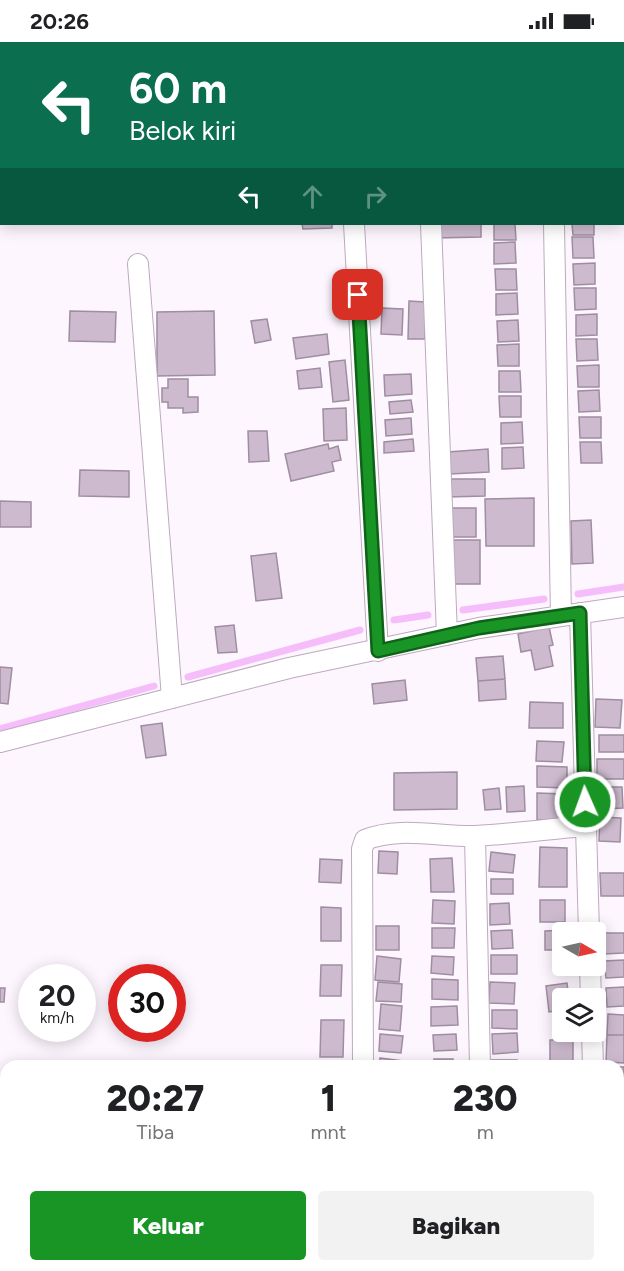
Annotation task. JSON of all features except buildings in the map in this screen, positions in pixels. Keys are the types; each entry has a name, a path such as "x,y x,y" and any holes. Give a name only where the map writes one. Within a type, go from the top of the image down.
{"street":[{"path":"354,225 378,651"},
{"path":"431,225 447,634"},
{"path":"554,225 570,614 585,826 589,922"},
{"path":"138,264 172,698"},
{"path":"0,742 289,668 378,651 447,634 624,607"},
{"path":"363,1060 362,849 365,840 376,836 400,834 474,836 585,826"},
{"path":"474,836 480,1060"},
{"path":"592,1042 593,1060"}],"waterway":[{"path":"578,594 624,587"},
{"path":"463,610 544,599"},
{"path":"394,620 428,615"},
{"path":"188,677 360,630"},
{"path":"0,729 154,686"}],"route":[{"path":"358,295 378,651 447,634 580,613 585,802"}]}
